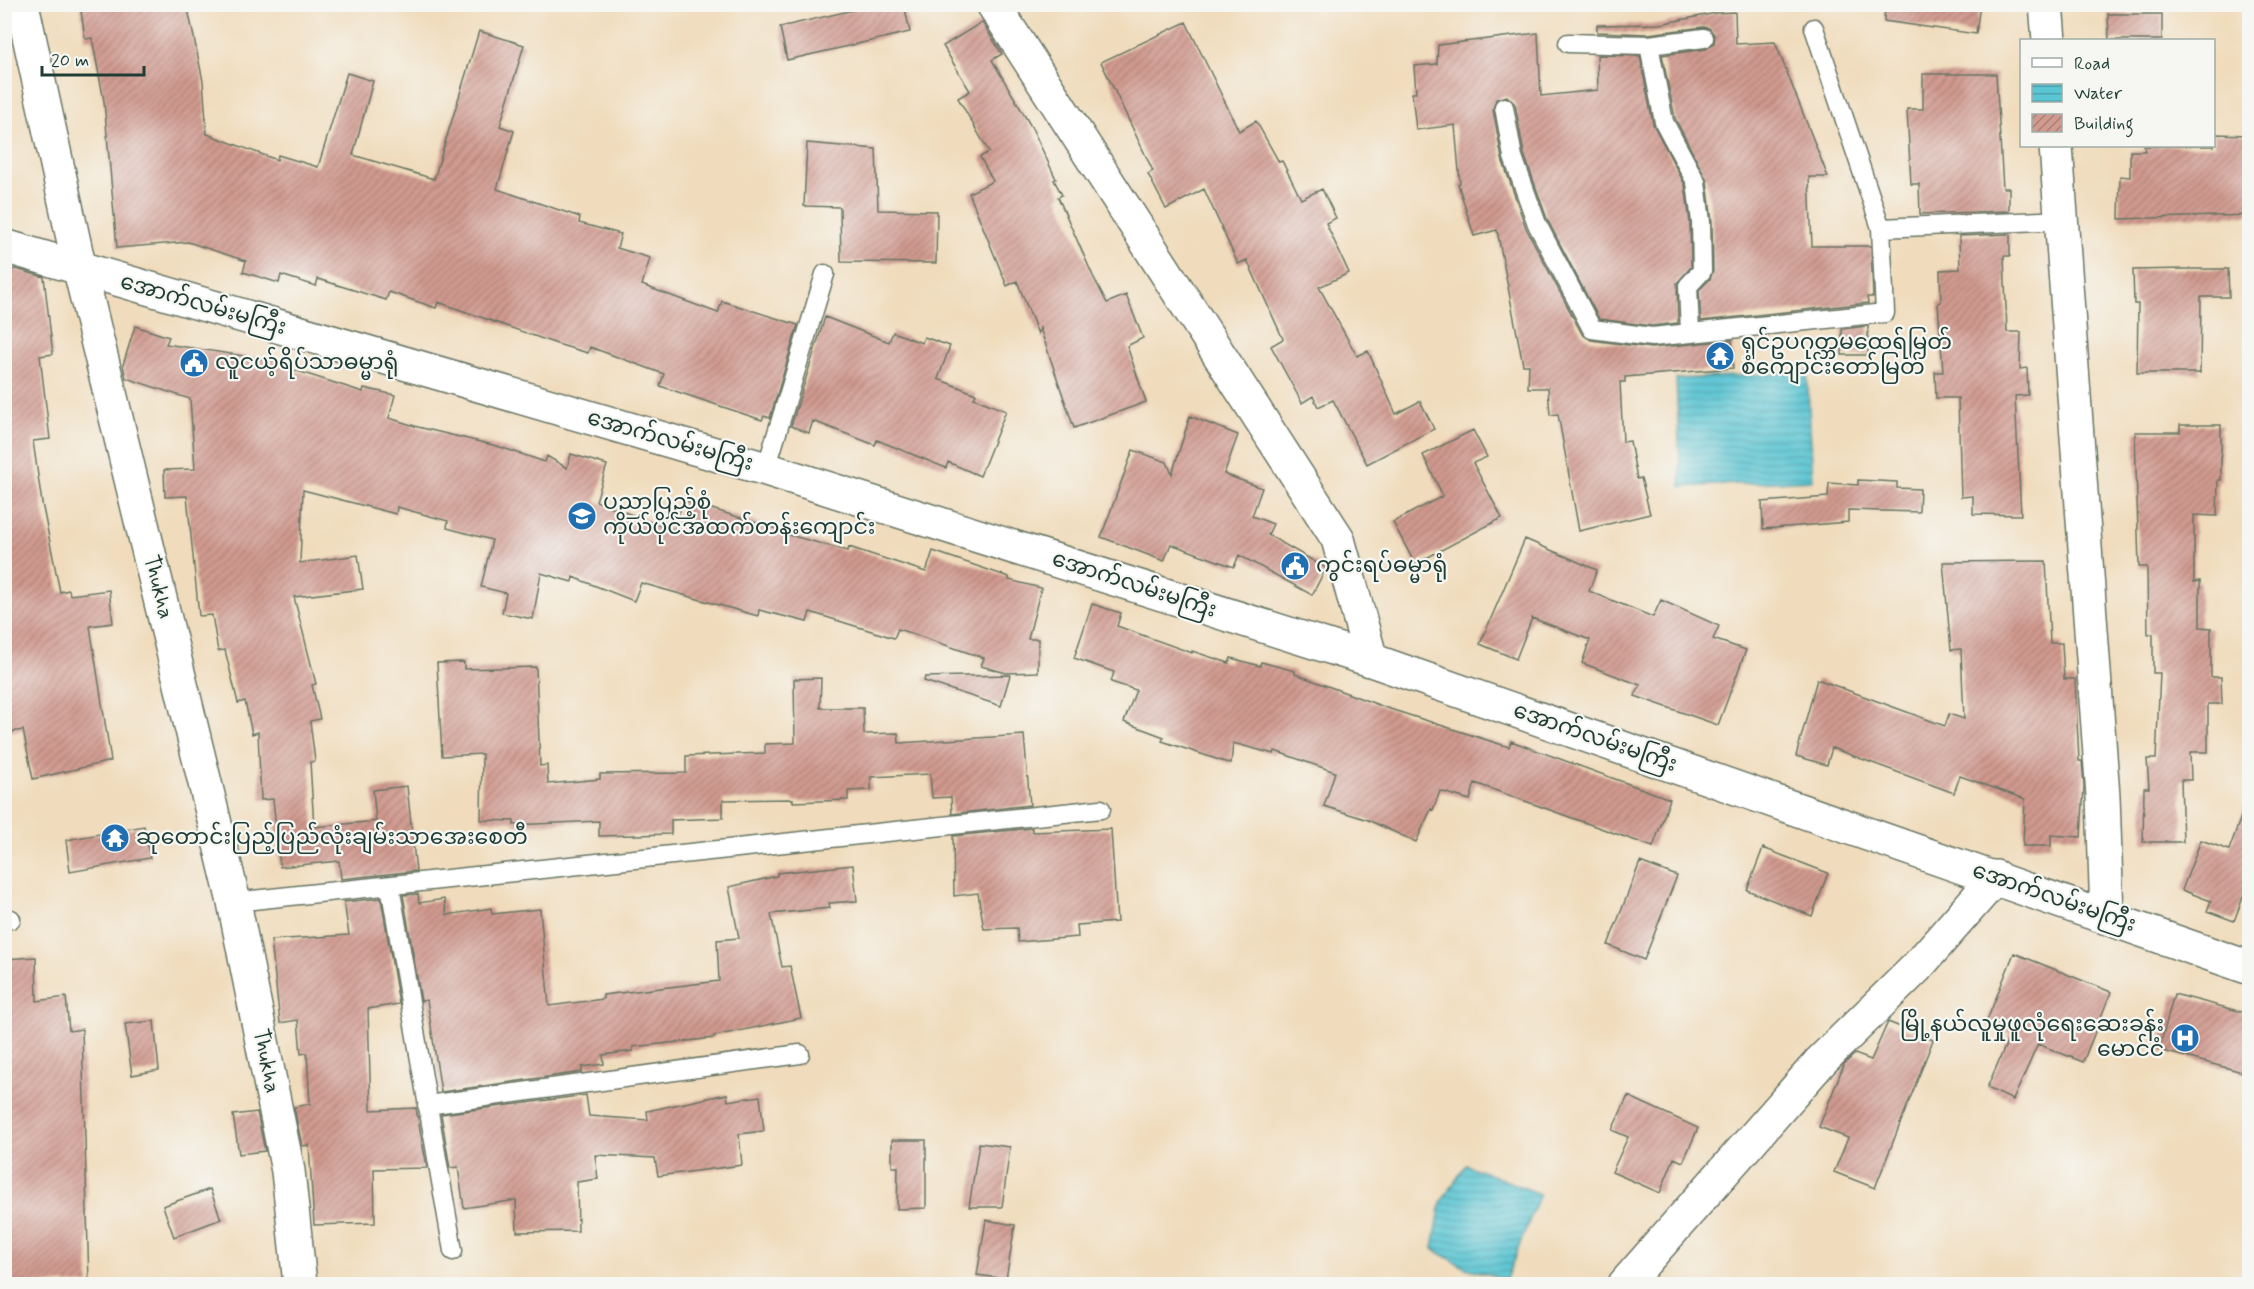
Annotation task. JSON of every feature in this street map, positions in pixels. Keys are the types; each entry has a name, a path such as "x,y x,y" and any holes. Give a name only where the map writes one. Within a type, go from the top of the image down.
{"street":[{"name":"Thukha","path":"22,4 80,270 234,902 288,1172 300,1284"},
{"path":"993,4 1338,539 1371,660"},
{"path":"2046,4 2049,39"},
{"path":"2056,147 2103,796 2107,916"},
{"name":"အောက်လမ်းမကြီး","path":"4,246 766,469 1371,660 1996,877 2250,968"},
{"path":"1625,1284 1821,1061 1916,968 1996,877"}],"lane":[{"path":"1504,107 1513,157 1538,224 1592,329 1652,337 1885,313 1881,228 1814,28"},
{"path":"1568,43 1649,45 1704,38"},
{"path":"1649,45 1664,122 1696,182 1701,222 1702,271 1688,286 1690,333"},
{"path":"1881,228 2062,220"},
{"path":"766,469 825,274"},
{"path":"234,902 1101,809"},
{"path":"390,886 453,1251"},
{"path":"427,1105 800,1054"}],"water":[{"path":"1807,372 1813,480 1681,487 1676,379"},
{"path":"1466,1165 1540,1194 1506,1279 1466,1268 1433,1249 1441,1202"}],"building":[{"path":"80,4 187,4 203,81 207,134 277,160 278,155 318,167 347,73 373,81 353,155 434,179 479,31 524,45 500,126 514,131 497,189 580,217 579,223 621,234 617,248 650,258 642,285 718,313 722,301 798,325 770,418 764,416 762,420 660,386 664,374 590,347 588,353 557,344 438,302 436,308 389,292 386,300 318,279 316,286 281,275 279,283 243,272 246,261 188,242 117,248 104,101 92,38 85,39"},
{"path":"879,4 904,4 910,32 787,60 780,27"},
{"path":"1885,4 1980,4 1976,34 1884,21"},
{"path":"1735,12 1736,44 1775,42 1828,177 1809,177 1812,246 1871,246 1873,297 1867,297 1868,303 1701,321 1699,290 1710,279 1713,271 1712,222 1707,181 1675,118 1662,55 1706,49 1714,43 1715,36 1709,28 1703,27 1648,34 1597,32 1597,25 1660,24 1716,13"},
{"path":"2108,14 2162,14 2162,39 2109,39"},
{"path":"982,22 1002,54 992,60 1032,128 1056,179 1054,180 1062,195 1058,197 1093,276 1107,303 1126,295 1143,338 1127,346 1146,402 1074,428 1040,328 1038,334 1017,281 1007,286 969,193 993,181 980,157 989,152 958,98 970,91 943,46"},
{"path":"1186,22 1239,131 1256,121 1279,162 1282,161 1301,199 1322,189 1336,218 1326,223 1349,273 1319,287 1357,356 1368,351 1396,414 1420,401 1434,429 1367,464 1333,400 1318,407 1313,396 1302,403 1271,346 1283,339 1247,260 1238,264 1204,189 1166,209 1148,174 1153,171 1101,62"},
{"path":"1538,33 1541,96 1598,90 1597,55 1640,56 1653,124 1685,185 1690,223 1691,267 1677,283 1678,323 1652,326 1599,319 1547,219 1524,154 1515,104 1507,96 1496,99 1493,109 1502,159 1526,228 1582,334 1591,340 1651,348 1732,340 1733,368 1625,377 1625,382 1620,382 1623,442 1630,441 1637,479 1641,478 1650,514 1579,531 1558,414 1550,415 1548,388 1528,388 1529,365 1523,365 1497,230 1474,236 1458,184 1460,183 1455,125 1416,130 1412,93 1416,93 1414,66 1437,64 1438,45"},
{"path":"1923,74 1996,74 2003,188 2009,188 2009,211 1920,214 1919,184 1911,184 1907,109 1923,109"},
{"path":"2215,134 2250,135 2250,215 2119,219 2120,176 2130,177 2130,151 2145,151 2144,147 2215,147"},
{"path":"807,143 876,149 878,210 937,211 936,263 841,262 840,207 804,206"},
{"path":"2010,234 2010,256 2004,256 2007,332 2021,332 2020,369 2027,368 2028,395 2015,396 2021,515 1973,514 1973,496 1961,497 1958,398 1936,398 1935,372 1943,372 1938,303 1941,302 1940,270 1960,269 1959,236"},
{"path":"16,269 44,277 53,354 40,356 50,439 33,441 42,503 60,592 69,590 70,595 109,590 113,623 90,626 111,761 33,779 23,730 4,733 4,271"},
{"path":"2228,269 2229,297 2201,297 2200,373 2137,373 2138,304 2134,304 2133,270"},
{"path":"825,317 889,342 893,332 922,343 924,337 950,346 938,379 976,394 974,398 1006,411 980,476 948,462 946,468 877,440 875,445 813,421 809,433 791,426"},
{"path":"135,326 169,337 166,344 289,363 288,368 363,392 364,388 395,395 389,418 418,427 497,446 545,462 547,456 567,468 571,454 607,465 596,501 674,531 683,500 783,531 782,533 848,551 849,547 926,572 933,551 1009,577 1009,580 1041,588 1028,639 1038,639 1038,672 1006,673 981,666 984,658 898,629 894,638 810,612 807,622 759,610 758,616 641,583 634,601 573,577 572,582 541,573 533,619 502,613 506,593 481,587 492,540 447,528 448,521 397,507 396,514 303,490 300,563 358,555 363,589 294,597 316,684 312,685 320,719 310,721 315,761 310,762 314,827 376,821 373,790 407,786 416,871 341,879 339,861 280,867 273,799 261,800 258,732 252,734 245,701 238,703 225,650 218,651 212,615 199,616 187,496 165,497 164,470 195,469 190,399 126,378 123,365"},
{"path":"1868,326 1868,355 1842,355 1842,329"},
{"path":"1190,416 1238,435 1224,474 1262,488 1252,516 1273,524 1268,535 1326,568 1312,595 1239,555 1234,567 1171,544 1164,561 1101,537 1133,450 1167,462 1172,474"},
{"path":"2180,425 2221,425 2221,480 2218,480 2217,516 2194,515 2194,582 2200,581 2200,627 2211,628 2211,677 2221,677 2222,704 2208,704 2208,752 2190,752 2191,780 2181,780 2183,842 2143,842 2144,788 2149,788 2147,759 2156,759 2160,673 2153,673 2153,634 2148,634 2147,567 2139,567 2135,432 2180,432"},
{"path":"1473,430 1487,457 1473,463 1502,518 1415,564 1393,522 1443,496 1423,455"},
{"path":"1858,480 1897,482 1897,488 1920,489 1919,512 1848,510 1848,522 1763,529 1762,502 1828,497 1829,483 1858,485"},
{"path":"1525,539 1597,570 1589,591 1653,617 1661,600 1719,626 1713,639 1746,650 1718,725 1635,696 1640,685 1582,663 1590,640 1532,618 1516,659 1480,644"},
{"path":"2046,561 2050,643 2062,643 2064,679 2075,679 2079,761 2082,761 2084,786 2081,837 2051,835 2051,846 2023,846 2025,799 1960,776 1954,793 1832,748 1827,765 1796,756 1817,679 1945,726 1949,714 1964,719 1961,649 1951,650 1943,562"},
{"path":"1092,604 1121,613 1117,626 1192,653 1192,651 1229,663 1231,658 1260,666 1261,662 1295,671 1295,674 1387,708 1509,747 1511,741 1670,799 1653,847 1475,783 1470,800 1440,791 1416,842 1368,820 1324,806 1335,772 1275,751 1274,754 1233,743 1231,764 1162,741 1164,737 1124,722 1136,690 1111,682 1114,672 1074,658"},
{"path":"464,662 464,669 536,667 540,766 547,765 548,784 600,779 600,774 686,773 686,756 765,753 765,744 795,743 794,679 821,678 820,708 863,708 864,734 898,733 899,743 1024,735 1030,805 952,814 951,797 932,798 930,774 871,777 871,790 848,791 848,800 793,802 793,799 723,800 723,818 671,820 671,834 599,836 599,821 514,825 514,821 481,820 482,754 442,756 437,663"},
{"path":"1010,675 1001,706 924,681 925,677"},
{"path":"2246,803 2250,803 2250,879 2234,921 2207,911 2211,901 2182,890 2201,840 2229,850"},
{"path":"144,826 150,858 70,872 66,840"},
{"path":"1032,828 1032,832 1111,829 1117,922 1077,925 1078,937 1018,942 1017,928 984,929 978,893 954,896 953,836"},
{"path":"1763,848 1828,873 1812,916 1747,890"},
{"path":"1640,862 1677,876 1644,960 1608,945"},
{"path":"853,865 857,901 829,903 830,908 771,914 782,967 790,966 801,1018 714,1036 714,1038 633,1047 633,1051 603,1055 604,1064 582,1067 582,1072 441,1092 427,1000 421,1001 403,895 418,894 419,903 444,899 447,915 491,908 492,914 540,909 549,1006 603,999 603,995 719,981 717,940 739,938 729,887 777,876 777,873"},
{"path":"381,898 399,1004 368,1009 371,1110 416,1108 427,1168 374,1169 375,1223 314,1225 309,1145 302,1146 294,1107 310,1104 307,1053 301,1054 298,1020 280,1023 271,940 349,935 344,902"},
{"path":"2014,953 2111,992 2083,1062 2038,1044 2013,1100 1987,1088 2011,1033 1986,1023"},
{"path":"36,957 37,1001 66,997 69,1031 82,1029 89,1284 4,1284 4,959"},
{"path":"2174,994 2250,1014 2250,1074 2159,1050"},
{"path":"154,1021 159,1070 132,1075 125,1024"},
{"path":"1888,1022 1933,1040 1875,1188 1834,1172 1848,1138 1819,1127 1844,1064 1855,1054 1871,1060"},
{"path":"727,1094 728,1101 760,1096 764,1131 739,1134 742,1165 658,1176 655,1158 595,1155 598,1179 577,1182 578,1231 517,1232 516,1200 464,1208 458,1167 450,1168 441,1114 586,1095 589,1116 648,1120 647,1111"},
{"path":"1628,1096 1698,1128 1683,1162 1674,1158 1660,1193 1612,1172 1628,1137 1612,1130"},
{"path":"257,1112 265,1151 239,1154 233,1115"},
{"path":"892,1140 926,1140 926,1208 897,1209 898,1167 892,1167"},
{"path":"979,1143 1010,1147 1002,1207 969,1207"},
{"path":"210,1189 221,1219 174,1237 163,1206"},
{"path":"986,1220 1015,1225 1006,1279 977,1275"}],"place":[{"name":"ရှင်ဥပဂုတ္တမထေရ်မြတ် စံကျောင်းတော်မြတ်","path":"1720,356"},
{"name":"လူငယ့်ရိပ်သာဓမ္မာရုံ","path":"194,363"},
{"name":"ပညာပြည့်စုံ ကိုယ်ပိုင်အထက်တန်းကျောင်း","path":"582,516"},
{"name":"ကွင်းရပ်ဓမ္မာရုံ","path":"1295,566"},
{"name":"ဆုတောင်းပြည့်ပြည်လုံးချမ်းသာအေးစေတီ","path":"115,838"},
{"name":"မြို့နယ်လူမှုဖူလုံရေးဆေးခန်း မောင်ငံ","path":"2185,1038"}]}
